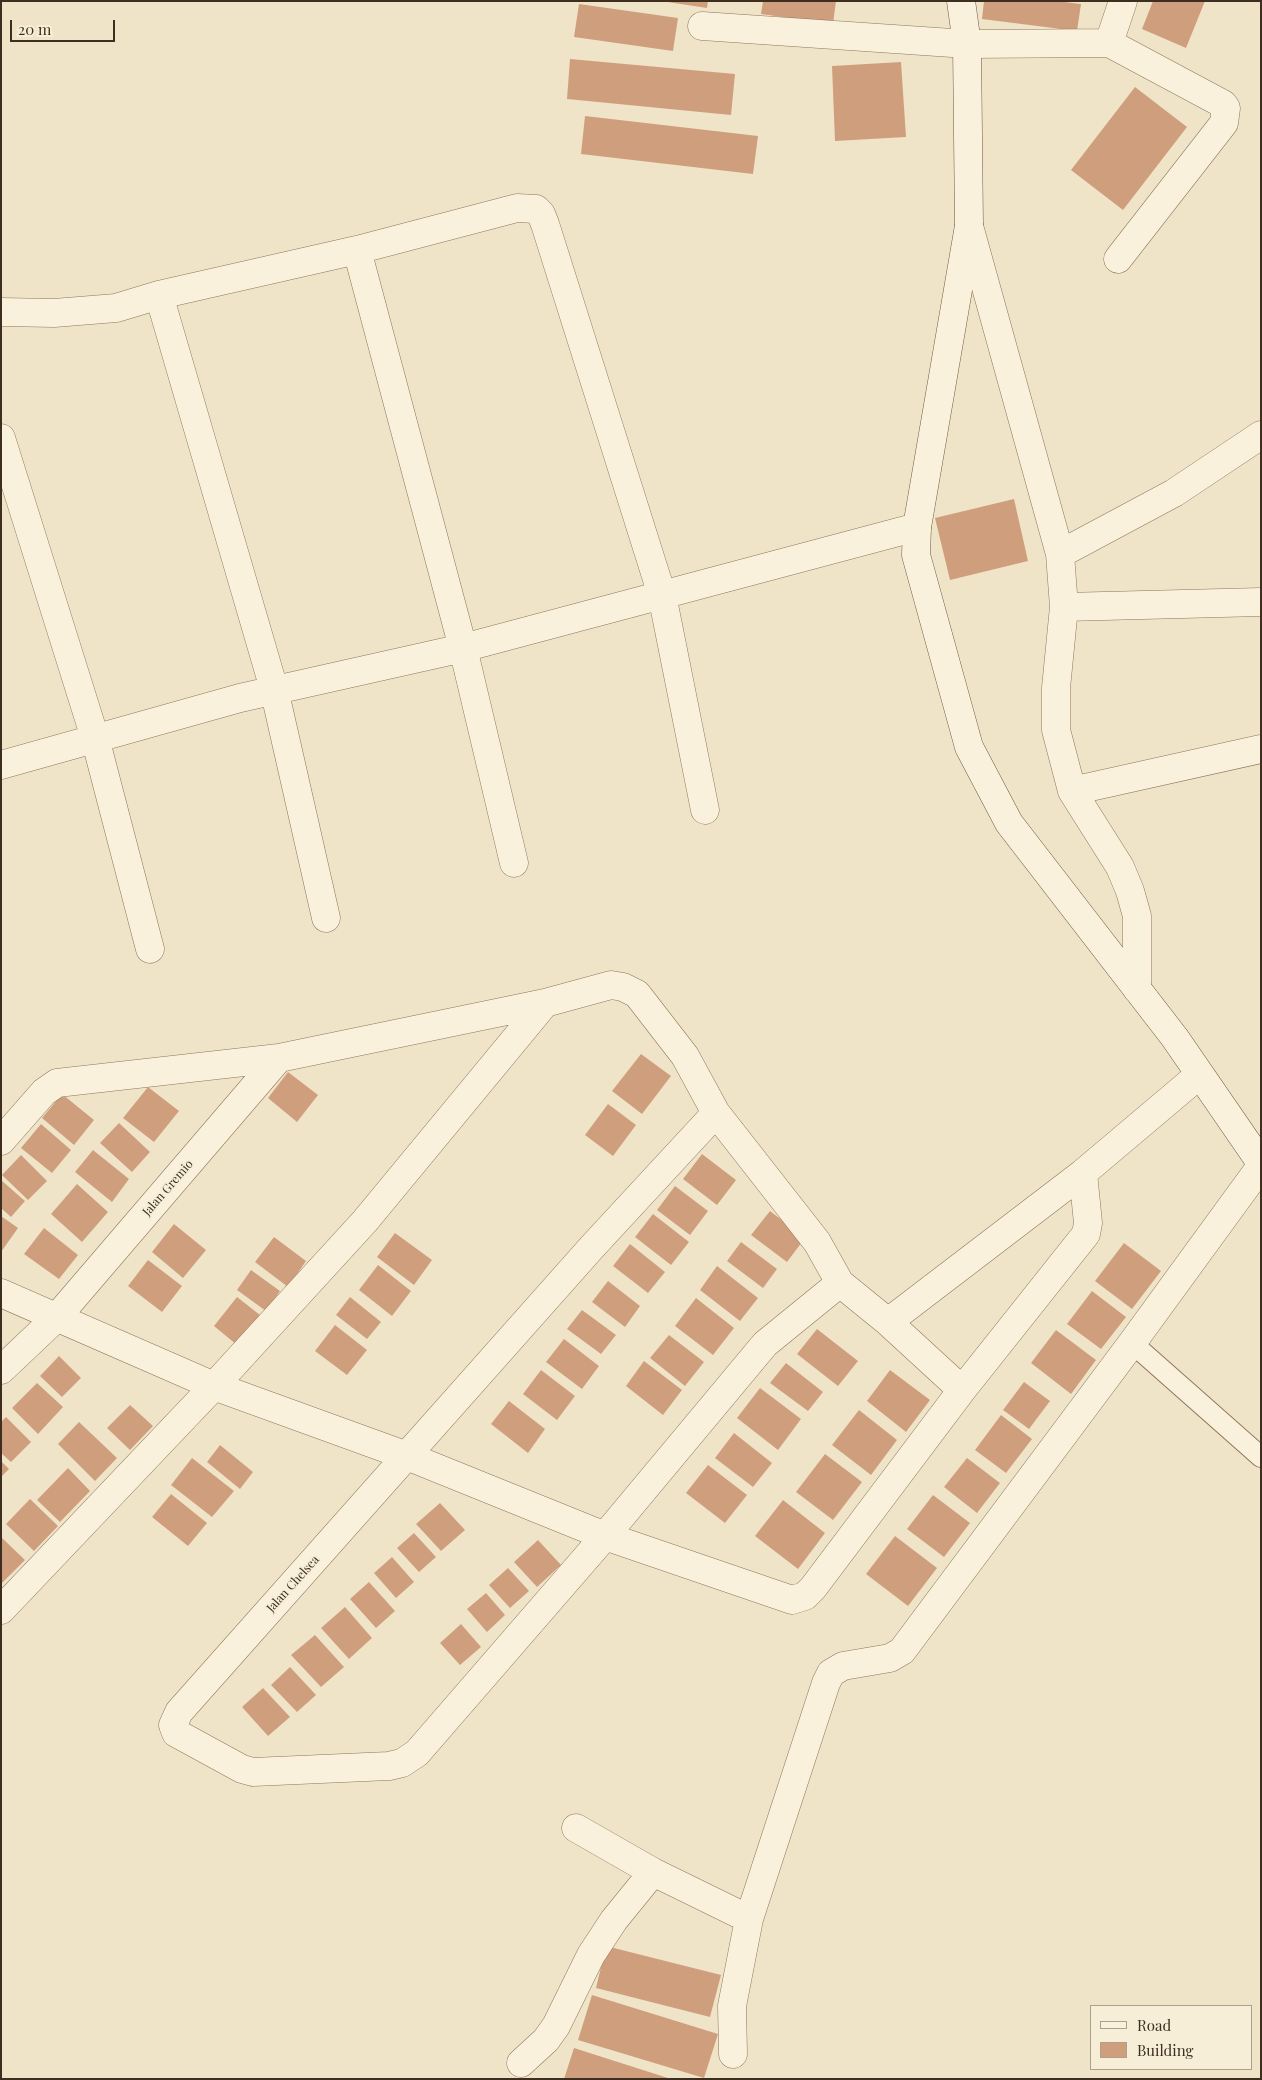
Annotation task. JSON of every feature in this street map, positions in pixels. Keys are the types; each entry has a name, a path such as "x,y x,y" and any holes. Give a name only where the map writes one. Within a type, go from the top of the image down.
{"street":[{"path":"733,2054 732,2006 749,1919 826,1683 831,1674 843,1666 890,1658 902,1651 1132,1343 1261,1164 1175,1038 1009,823 968,747 916,555 917,527 969,226 967,44 961,1"},
{"path":"1109,43 1123,1"},
{"path":"702,26 967,44 1109,43 1223,104 1226,108 1224,123 1118,258"},
{"path":"1,312 54,313 116,308 159,295 357,250 517,208 536,209 541,214 662,595 705,810"},
{"path":"969,226 1060,554 1064,608 1056,688 1056,730 1072,791 1120,867 1130,891 1137,916 1137,989"},
{"path":"357,250 463,648 514,863"},
{"path":"159,295 274,689 326,918"},
{"path":"1060,554 1174,494 1261,435"},
{"path":"1,438 96,738 150,949"},
{"path":"1,764 274,689 463,648 917,527"},
{"path":"1064,608 1261,602"},
{"path":"1072,791 1261,749"},
{"path":"1,1141 44,1092 57,1083 279,1058 545,1003 612,985 623,987 637,994 685,1056 716,1113 817,1242 840,1283 888,1322 962,1390"},
{"path":"1,1610 214,1386 364,1221 545,1003"},
{"name":"Jalan Gremio","path":"1,1370 56,1317 279,1058"},
{"path":"888,1322 1083,1173 1199,1075"},
{"name":"Jalan Chelsea","path":"605,1536 417,1753 402,1763 389,1766 253,1772 242,1769 176,1733 173,1725 179,1712 592,1246 716,1113"},
{"path":"1,1293 214,1386 407,1456 605,1536 792,1600 799,1599 813,1588 962,1390 1086,1234 1088,1223 1083,1173"},
{"path":"605,1536 765,1344 840,1283"},
{"path":"576,1828 653,1872 749,1919"},
{"path":"521,2063 546,2040 556,2026 591,1955 614,1920 653,1872"}],"lane":[{"path":"1132,1343 1261,1457"}],"building":[{"path":"661,1 708,1 707,8"},
{"path":"763,1 836,1 833,24 761,14"},
{"path":"984,1 1056,1 1081,4 1077,31 982,19"},
{"path":"1153,1 1205,1 1186,48 1142,29"},
{"path":"579,4 678,18 673,51 574,37"},
{"path":"570,59 735,74 731,115 567,99"},
{"path":"901,62 906,137 835,141 832,66"},
{"path":"1135,87 1187,127 1123,210 1071,170"},
{"path":"585,116 758,136 753,174 581,154"},
{"path":"1014,499 1028,561 950,580 935,518"},
{"path":"641,1054 671,1076 642,1114 612,1091"},
{"path":"288,1072 318,1095 297,1122 268,1098"},
{"path":"148,1087 179,1111 154,1142 123,1118"},
{"path":"62,1094 94,1120 74,1145 42,1118"},
{"path":"608,1104 636,1125 613,1156 585,1135"},
{"path":"119,1123 150,1152 132,1172 100,1143"},
{"path":"41,1124 71,1150 52,1173 21,1148"},
{"path":"93,1150 129,1179 112,1202 75,1172"},
{"path":"702,1154 736,1180 717,1205 683,1179"},
{"path":"21,1155 47,1181 28,1200 2,1175"},
{"path":"1,1180 25,1201 11,1217 1,1208"},
{"path":"77,1184 108,1212 82,1242 51,1214"},
{"path":"675,1186 708,1211 690,1235 657,1210"},
{"path":"770,1211 805,1238 787,1262 751,1235"},
{"path":"653,1214 689,1242 671,1265 635,1237"},
{"path":"1,1216 18,1228 1,1252"},
{"path":"174,1224 206,1250 183,1278 152,1252"},
{"path":"44,1228 78,1255 59,1279 24,1254"},
{"path":"395,1233 432,1260 414,1285 377,1257"},
{"path":"274,1237 306,1261 288,1287 255,1262"},
{"path":"741,1242 777,1269 763,1288 727,1261"},
{"path":"1124,1243 1161,1271 1132,1309 1095,1281"},
{"path":"630,1244 665,1272 648,1293 613,1266"},
{"path":"148,1260 182,1286 162,1312 128,1286"},
{"path":"378,1265 411,1291 392,1316 359,1290"},
{"path":"717,1266 758,1298 740,1321 700,1290"},
{"path":"251,1270 280,1291 266,1311 237,1290"},
{"path":"608,1281 640,1306 625,1327 592,1302"},
{"path":"1092,1291 1126,1317 1101,1349 1067,1324"},
{"path":"237,1297 260,1315 237,1345 214,1326"},
{"path":"350,1297 381,1322 367,1339 336,1315"},
{"path":"696,1298 734,1328 713,1355 675,1326"},
{"path":"582,1310 616,1335 601,1354 567,1329"},
{"path":"335,1325 367,1350 347,1375 315,1351"},
{"path":"817,1329 858,1361 838,1386 797,1354"},
{"path":"1056,1330 1096,1360 1071,1394 1031,1363"},
{"path":"669,1335 704,1362 685,1386 650,1358"},
{"path":"564,1339 599,1366 582,1389 546,1362"},
{"path":"59,1356 81,1378 62,1397 40,1376"},
{"path":"644,1361 682,1390 663,1415 626,1386"},
{"path":"786,1363 823,1392 808,1411 770,1383"},
{"path":"541,1370 575,1396 557,1420 523,1394"},
{"path":"890,1370 930,1400 906,1432 867,1401"},
{"path":"1024,1382 1050,1401 1029,1429 1003,1410"},
{"path":"37,1383 63,1407 38,1434 12,1408"},
{"path":"760,1388 801,1419 778,1450 737,1418"},
{"path":"509,1401 545,1429 528,1453 491,1424"},
{"path":"130,1405 153,1426 130,1450 107,1428"},
{"path":"859,1410 897,1440 871,1475 832,1445"},
{"path":"1001,1415 1032,1439 1006,1473 975,1450"},
{"path":"6,1417 31,1442 11,1462 1,1453 1,1422"},
{"path":"79,1422 117,1458 95,1481 58,1444"},
{"path":"734,1433 772,1463 753,1487 715,1458"},
{"path":"220,1445 253,1472 240,1489 207,1462"},
{"path":"825,1454 862,1482 833,1520 796,1492"},
{"path":"192,1458 234,1491 212,1517 171,1485"},
{"path":"967,1458 1000,1483 977,1513 944,1487"},
{"path":"1,1461 9,1469 1,1477"},
{"path":"708,1465 747,1495 725,1523 686,1493"},
{"path":"68,1468 90,1491 60,1522 37,1500"},
{"path":"171,1494 207,1523 188,1546 152,1517"},
{"path":"933,1495 970,1523 944,1557 907,1529"},
{"path":"30,1499 58,1526 34,1551 6,1524"},
{"path":"783,1500 825,1533 798,1569 755,1536"},
{"path":"440,1503 465,1530 441,1551 416,1524"},
{"path":"414,1533 436,1557 419,1572 397,1548"},
{"path":"895,1536 937,1568 908,1606 866,1574"},
{"path":"1,1537 25,1560 1,1584"},
{"path":"538,1540 561,1565 537,1587 514,1562"},
{"path":"392,1557 414,1582 396,1598 374,1573"},
{"path":"508,1568 529,1591 510,1608 489,1585"},
{"path":"369,1582 395,1611 376,1628 350,1599"},
{"path":"486,1593 505,1615 487,1632 467,1609"},
{"path":"345,1607 372,1638 349,1659 321,1628"},
{"path":"461,1624 481,1647 460,1665 440,1643"},
{"path":"315,1635 344,1667 321,1687 291,1655"},
{"path":"290,1667 316,1695 297,1712 271,1685"},
{"path":"263,1688 290,1717 268,1736 242,1707"},
{"path":"606,1946 721,1975 710,2017 596,1988"},
{"path":"592,1995 718,2034 704,2078 578,2040"},
{"path":"574,2048 668,2078 668,2079 564,2079"}]}
